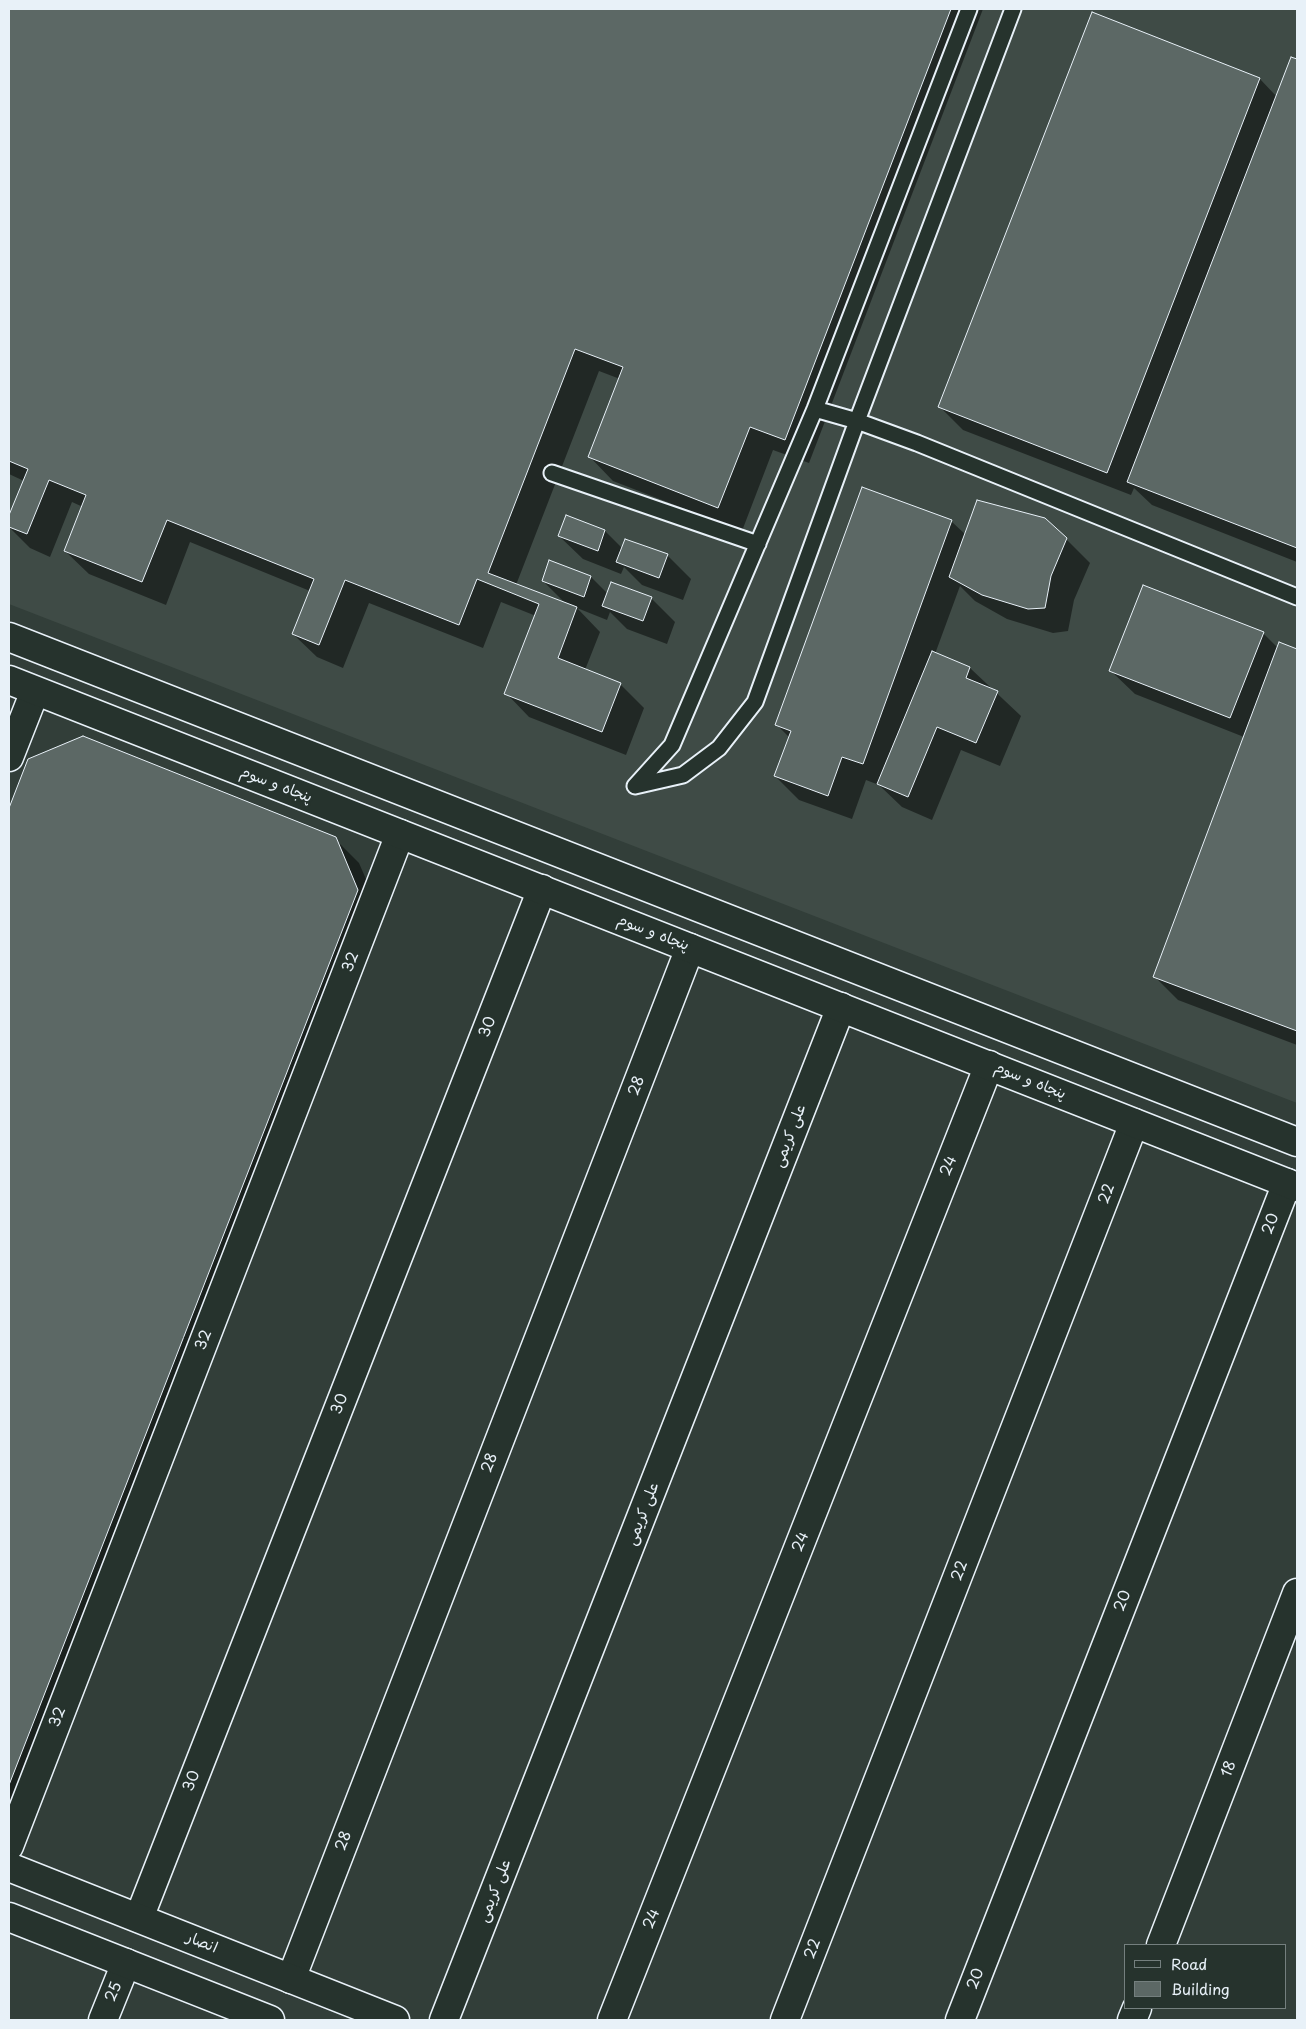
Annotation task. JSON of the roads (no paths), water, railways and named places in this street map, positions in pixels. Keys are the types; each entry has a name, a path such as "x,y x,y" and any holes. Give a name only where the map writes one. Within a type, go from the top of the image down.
{"street":[{"path":"9,637 1297,1142"},
{"name":"پنجاه و سوم","path":"9,680 1292,1185"},
{"path":"9,757 35,690"},
{"name":"32","path":"9,1846 400,834"},
{"name":"30","path":"138,1918 542,889"},
{"name":"28","path":"291,1979 690,948"},
{"name":"علی کریمی","path":"444,2020 841,1007"},
{"name":"24","path":"612,2020 989,1065"},
{"name":"22","path":"785,2020 1134,1123"},
{"name":"20","path":"960,2020 1292,1185"},
{"name":"18","path":"1161,1944 1297,1594"},
{"name":"انصار","path":"9,1867 395,2020"},
{"path":"9,1917 270,2020"},
{"name":"25","path":"103,2020 126,1963"}],"lane":[{"path":"969,9 815,408 672,745 635,786 683,775 719,748 755,702 857,421 1013,9"},
{"path":"815,408 918,443 1297,597"},
{"path":"552,473 758,544"}]}
